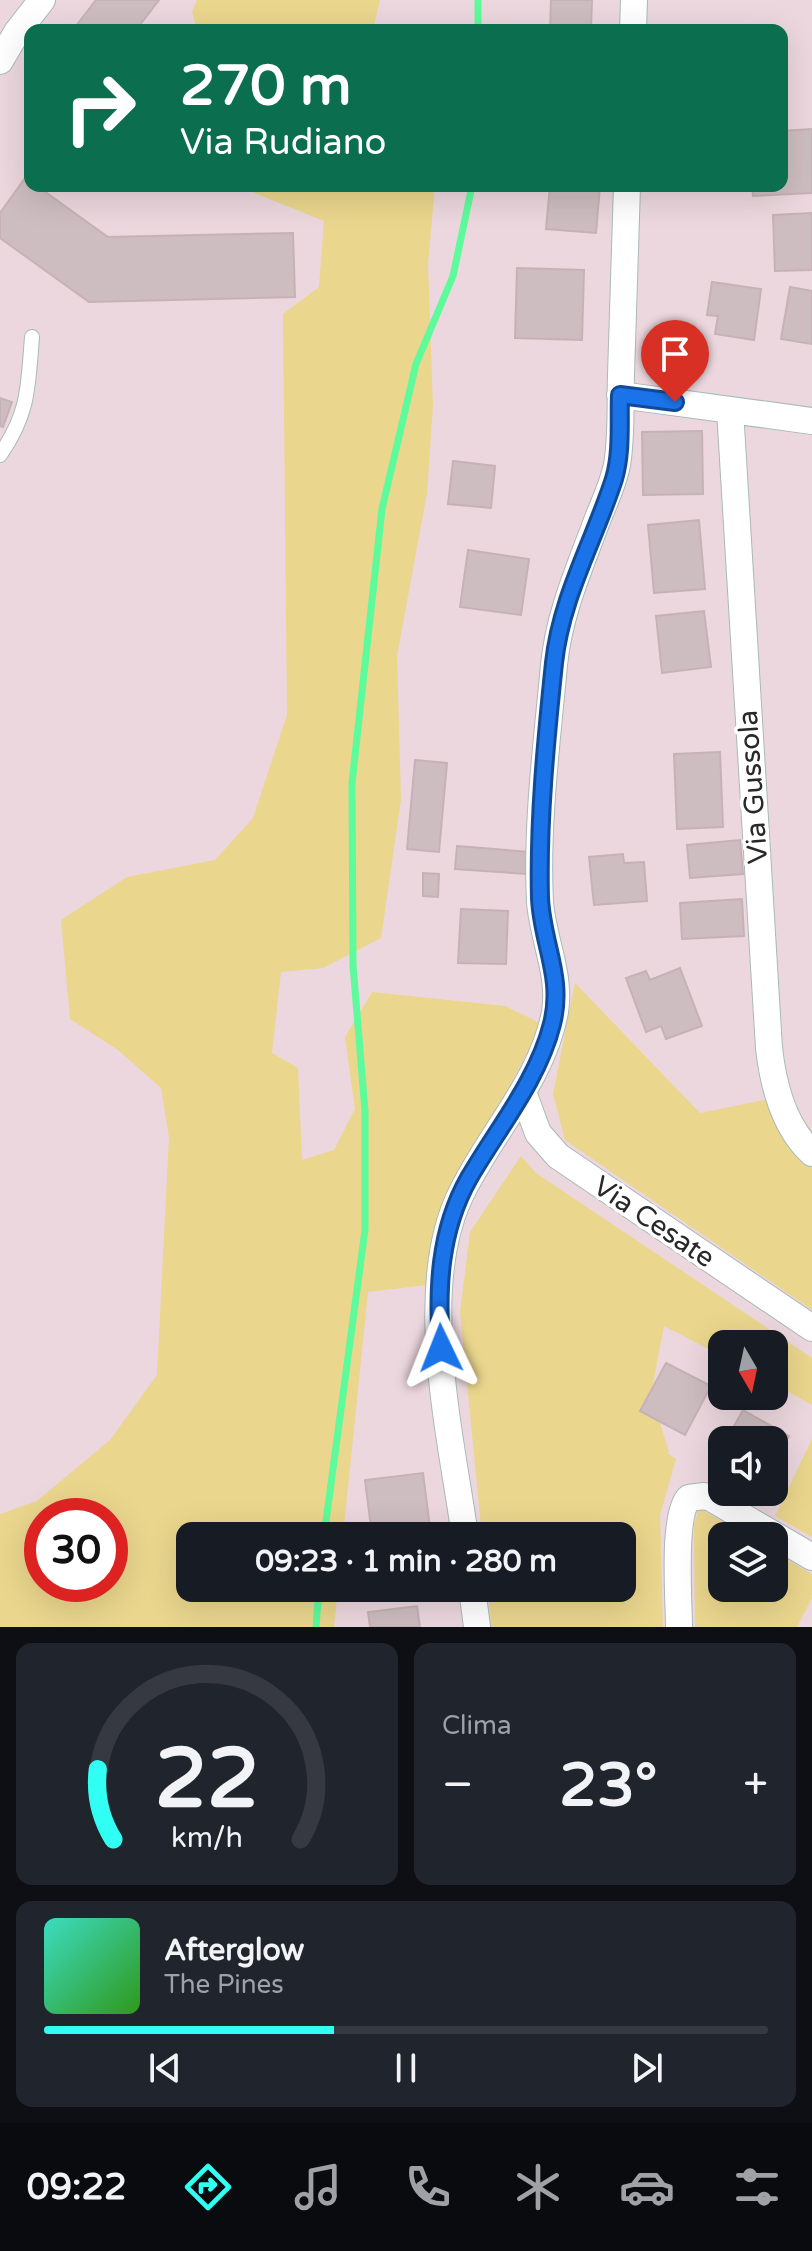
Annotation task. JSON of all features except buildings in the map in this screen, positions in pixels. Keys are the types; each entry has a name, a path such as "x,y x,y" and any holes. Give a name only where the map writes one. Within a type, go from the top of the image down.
{"street":[{"path":"0,61 17,32 42,0"},
{"path":"633,24 634,0"},
{"path":"463,1522 442,1370 441,1262 449,1223 465,1186 523,1092 547,1041 556,1000 556,974 543,925 540,881 555,661 562,617 614,478 619,452 627,192"},
{"path":"620,395 812,421"},
{"name":"Via Gussola","path":"730,410 770,1061 787,1116 801,1142 812,1153"},
{"name":"Via Cesate","path":"523,1092 538,1133 558,1156 812,1328"},
{"path":"679,1627 680,1522 683,1505 693,1496 711,1498 812,1557"},
{"path":"474,1602 477,1627"}],"lane":[{"path":"0,455 16,431 26,405 32,337"}],"shaded area":[{"path":"197,0 380,0 374,24 195,24 192,12"},
{"path":"252,192 434,192 428,264 433,406 427,493 397,656 401,800 381,938 323,968 281,972 272,1053 298,1068 302,1160 334,1150 355,1109 345,1037 372,992 505,1006 542,1024 449,1202 435,1241 426,1285 368,1292 344,1522 176,1522 176,1602 337,1602 334,1627 0,1627 0,1514 24,1506 24,1602 128,1602 128,1498 41,1498 110,1440 157,1375 169,1137 161,1088 118,1050 70,1019 61,920 127,877 215,860 253,818 287,715 283,314 319,287 324,221"},
{"path":"575,983 700,1113 788,1095 812,1132 812,1310 565,1140 553,1094"},
{"path":"521,1156 536,1173 770,1330 708,1330 708,1349 664,1326 651,1394 667,1453 676,1459 660,1515 663,1627 491,1627 489,1602 636,1602 636,1522 481,1522 460,1312 470,1232"},
{"path":"788,1342 812,1358 812,1405 788,1392"},
{"path":"812,1439 812,1537 775,1516 780,1506 788,1506 788,1489"},
{"path":"699,1508 723,1522 708,1522 708,1602 788,1602 788,1560 812,1574 812,1598 797,1627 695,1627 694,1525"}],"waterway":[{"path":"478,0 478,24"},
{"path":"326,1522 365,1230 365,1111 353,965 352,783 382,509 416,364 453,276 471,192"},
{"path":"316,1627 318,1602"}],"route":[{"path":"441,1348 441,1262 449,1223 468,1179 532,1074 547,1041 555,1008 557,983 543,925 540,868 555,661 562,617 614,478 619,452 620,395 675,402"}]}
